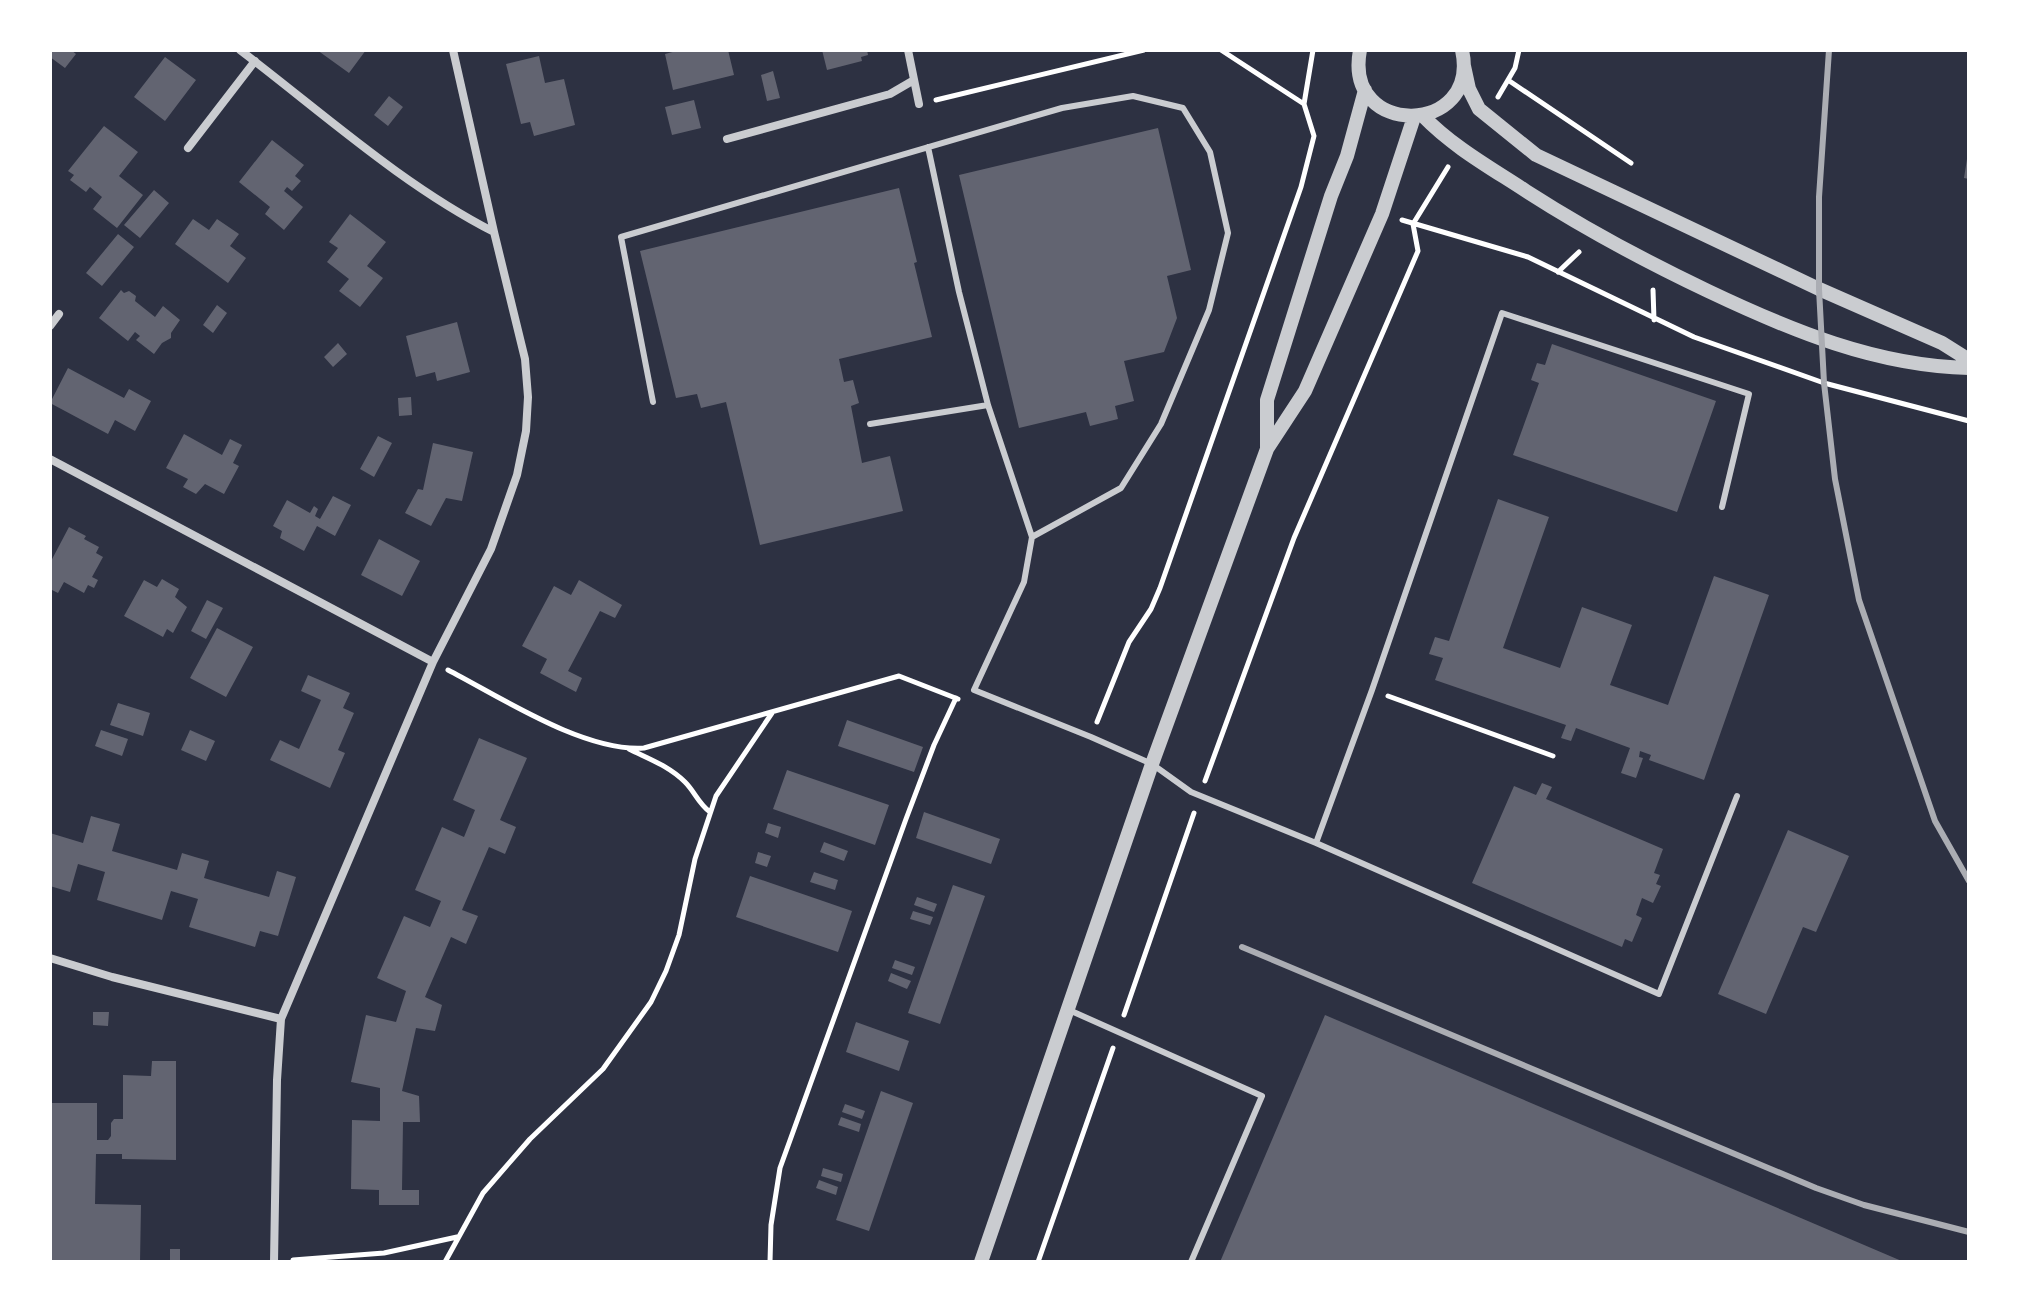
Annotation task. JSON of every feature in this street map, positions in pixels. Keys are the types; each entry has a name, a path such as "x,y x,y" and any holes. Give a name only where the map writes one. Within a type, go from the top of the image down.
{"street":[{"path":"240,50 419,188 455,212 494,232"},
{"path":"274,1262 281,1019 433,662 491,549 517,475 526,431 528,397 525,359 453,50"},
{"path":"908,50 919,104"},
{"path":"1360,50 1359,70 1365,90 1386,110 1404,117 1436,111 1456,92 1464,66"},
{"path":"1462,50 1469,89 1479,109 1536,155 1819,289 1942,343 1969,360"},
{"path":"188,148 255,61"},
{"path":"727,139 890,94 914,80"},
{"path":"1267,449 1267,400 1331,196 1347,156 1365,90"},
{"path":"981,1262 1152,764 1267,449 1305,391 1388,216 1419,116"},
{"path":"1419,116 1440,134 1575,222 1634,256 1760,316 1823,342 1931,367 1969,368"},
{"path":"50,326 59,314"},
{"path":"50,459 433,662"},
{"path":"50,958 112,977 281,1019"}],"lane":[{"path":"653,402 621,237 1062,108 1133,96 1183,108 1210,152 1228,233 1209,310 1161,424 1121,488 1032,537"},
{"path":"928,147 959,292 988,405 1032,537 1024,582 974,690 1152,764 1200,795 1659,994 1737,796"},
{"path":"1316,843 1502,313 1749,394 1722,507"},
{"path":"870,424 988,405"},
{"path":"1068,1010 1262,1096 1191,1262"}],"path":[{"path":"919,104 1144,50"},
{"path":"1221,50 1304,104"},
{"path":"1091,737 1129,642 1151,609 1160,588 1301,187 1314,136 1304,104 1313,50"},
{"path":"1502,91 1515,68 1519,50"},
{"path":"1508,80 1631,163"},
{"path":"1038,1262 1200,795 1294,538 1418,251 1413,224 1447,168"},
{"path":"1388,216 1528,257 1654,320 1824,383 1969,421"},
{"path":"1558,272 1579,252"},
{"path":"1653,290 1654,320"},
{"path":"433,662 579,737 628,749 644,748 899,676 971,704"},
{"path":"1372,690 1553,756"},
{"path":"770,1262 771,1225 780,1168 934,745 956,698"},
{"path":"445,1262 483,1193 498,1174 603,1069 651,1002 679,935 695,859 710,812 732,769 772,712"},
{"path":"628,749 669,768 688,785 698,803 710,812"},
{"path":"274,1262 384,1253 458,1236"}],"building":[{"path":"50,50 71,50 76,54 65,68 50,57"},
{"path":"317,50 366,50 349,73"},
{"path":"680,50 728,50 734,75 673,90 665,54"},
{"path":"822,50 867,50 868,55 861,57 862,61 827,70"},
{"path":"539,56 545,83 564,79 575,125 534,136 530,122 521,124 506,64"},
{"path":"165,57 196,80 165,121 134,97"},
{"path":"773,71 780,98 767,101 761,75"},
{"path":"389,96 403,107 388,126 374,115"},
{"path":"694,100 701,128 672,135 665,107"},
{"path":"104,126 138,152 119,176 143,195 117,228 93,209 102,197 90,187 86,192 70,180 74,175 68,171"},
{"path":"1158,128 1191,270 1167,276 1177,318 1164,352 1124,361 1134,401 1115,406 1118,419 1090,426 1086,412 1019,428 959,175"},
{"path":"272,140 304,165 295,176 301,181 292,191 287,187 284,191 303,207 284,230 265,214 270,207 239,182"},
{"path":"1969,159 1969,179 1964,178"},
{"path":"899,188 932,337 839,359 844,382 853,380 859,403 851,406 862,463 890,456 903,511 760,545 726,402 701,408 697,394 676,398 640,251"},
{"path":"154,190 169,203 140,238 124,225"},
{"path":"350,214 386,242 367,266 383,278 360,307 339,291 349,279 327,262 338,248 329,242"},
{"path":"193,219 209,230 217,219 239,234 230,246 246,258 228,283 175,244"},
{"path":"118,234 134,247 102,286 86,273"},
{"path":"121,290 136,296 135,301 155,317 163,306 180,320 171,338 162,343 154,354 136,340 140,336 135,332 128,341 99,318"},
{"path":"217,305 227,313 213,333 203,325"},
{"path":"457,322 470,372 437,381 435,372 416,377 406,336"},
{"path":"338,343 347,354 333,367 324,357"},
{"path":"1552,344 1716,401 1677,512 1513,455 1539,383 1531,380 1537,363 1545,365"},
{"path":"68,368 124,398 129,389 151,401 135,431 115,420 108,434 50,403"},
{"path":"411,397 412,415 399,416 398,398"},
{"path":"184,434 222,455 230,439 242,445 233,463 239,466 224,494 205,484 196,494 183,487 188,479 166,468"},
{"path":"378,436 392,443 374,477 360,469"},
{"path":"433,443 473,452 462,501 446,498 431,526 405,513 418,489 423,490"},
{"path":"333,496 351,505 335,536 317,526 304,551 280,538 282,531 273,526 287,500 310,513 314,506 318,509 315,516 320,519"},
{"path":"1498,499 1549,517 1503,648 1560,668 1582,607 1632,625 1610,685 1668,705 1714,576 1769,595 1704,780 1649,760 1651,755 1640,751 1639,757 1643,758 1636,778 1621,773 1630,748 1576,728 1571,741 1561,738 1566,725 1435,680 1443,658 1429,654 1435,637 1449,641"},
{"path":"69,527 99,547 96,553 103,557 92,577 98,580 94,588 88,585 84,593 64,582 58,593 50,589 50,563"},
{"path":"379,539 420,561 402,596 361,575"},
{"path":"162,579 179,589 175,597 187,607 173,633 167,629 163,637 124,616 144,580 157,587"},
{"path":"579,580 622,605 615,618 600,611 568,671 582,678 576,692 540,673 547,659 522,646 554,586 571,595"},
{"path":"207,600 223,608 206,639 191,631"},
{"path":"217,628 253,647 226,697 190,678"},
{"path":"308,675 350,693 343,708 354,713 338,750 345,753 330,788 270,760 280,740 299,749 321,700 301,691"},
{"path":"118,703 150,713 143,736 110,725"},
{"path":"847,720 923,747 914,772 838,746"},
{"path":"101,730 128,739 122,756 95,746"},
{"path":"190,730 215,741 206,761 181,750"},
{"path":"479,738 527,758 500,820 516,827 505,854 489,847 462,910 478,916 466,944 451,937 425,997 442,1005 435,1031 416,1028 402,1091 419,1096 420,1122 403,1122 402,1190 419,1190 419,1205 379,1205 379,1190 351,1189 352,1120 380,1121 380,1088 351,1082 366,1015 396,1022 406,991 377,978 404,916 430,927 441,901 415,890 442,827 464,837 475,810 453,800"},
{"path":"787,770 889,805 875,845 773,809"},
{"path":"1542,783 1552,787 1546,799 1663,849 1654,873 1660,875 1656,884 1661,886 1653,903 1642,898 1636,915 1642,918 1632,942 1625,939 1622,947 1472,883 1514,786 1536,795"},
{"path":"924,812 1000,839 991,864 916,838"},
{"path":"91,816 120,824 112,851 177,870 182,853 209,861 204,878 269,897 277,871 296,877 278,936 260,931 255,947 189,927 198,899 171,891 162,920 97,900 105,872 78,864 70,892 50,886 50,833 83,843"},
{"path":"768,823 781,827 778,838 765,833"},
{"path":"1788,830 1849,856 1816,932 1803,927 1766,1014 1718,994"},
{"path":"824,842 848,851 844,861 820,852"},
{"path":"758,852 771,856 767,867 755,863"},
{"path":"814,872 838,880 835,890 810,882"},
{"path":"750,876 852,911 838,952 736,917"},
{"path":"953,885 985,896 940,1024 908,1013"},
{"path":"917,897 937,904 934,912 914,905"},
{"path":"913,911 933,917 930,925 910,919"},
{"path":"895,960 915,967 912,975 892,968"},
{"path":"891,973 911,981 907,989 888,981"},
{"path":"93,1012 109,1012 108,1026 93,1025"},
{"path":"1325,1015 1904,1262 1220,1262"},
{"path":"856,1022 909,1041 899,1071 846,1052"},
{"path":"152,1061 176,1061 176,1160 122,1159 122,1154 96,1154 95,1204 141,1205 140,1262 50,1262 50,1103 97,1103 97,1140 108,1140 111,1123 114,1119 123,1119 123,1075 151,1076"},
{"path":"881,1091 913,1103 869,1231 836,1220"},
{"path":"845,1104 865,1111 862,1119 842,1112"},
{"path":"841,1117 861,1124 859,1132 838,1125"},
{"path":"823,1168 843,1174 841,1182 821,1176"},
{"path":"819,1180 838,1187 836,1195 816,1188"},
{"path":"170,1249 180,1249 180,1262 170,1262"}],"railway":[{"path":"1829,50 1819,197 1819,289 1824,383 1835,479 1859,600 1935,821 1969,881"},
{"path":"1242,947 1816,1188 1864,1205 1969,1232"}]}
